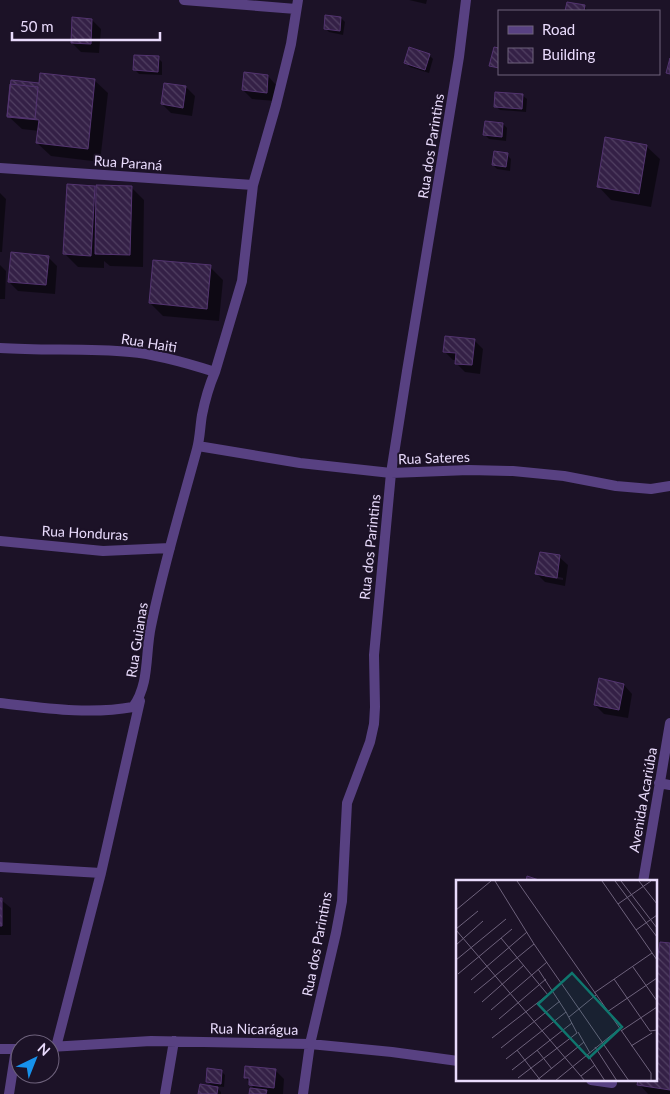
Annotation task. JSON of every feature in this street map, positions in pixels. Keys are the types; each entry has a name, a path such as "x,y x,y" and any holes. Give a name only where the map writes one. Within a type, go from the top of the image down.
{"street":[{"path":"186,0 297,4 291,44 253,185 242,281 202,414 198,446"},
{"name":"Rua dos Parintins","path":"303,1094 310,1044 342,901 347,803 370,742 374,724 374,656 391,473 406,371 454,86 466,0"},
{"name":"Rua Paraná","path":"0,168 253,185"},
{"name":"Rua Haiti","path":"0,348 34,351 131,352 190,364 215,372"},
{"name":"Rua Sateres","path":"198,446 300,463 391,473 469,470 512,471 564,476 616,486 651,489 670,486"},
{"name":"Rua Guianas","path":"0,703 79,711 113,710 133,707 140,697 144,683 150,628 198,446"},
{"name":"Rua Honduras","path":"0,541 103,550 170,548"},
{"path":"57,1034 101,873 140,697"},
{"name":"Avenida Acariúba","path":"643,880 670,723"},
{"path":"659,783 670,784"},
{"path":"0,867 101,873"},
{"name":"Rua Nicarágua","path":"60,1047 151,1041 310,1044 456,1061"},
{"path":"165,1094 174,1041"},
{"path":"598,1082 611,1086"}],"building":[{"path":"567,2 585,5 584,10 565,10"},
{"path":"325,15 341,17 340,31 324,29"},
{"path":"72,17 92,19 91,44 71,43"},
{"path":"409,47 430,54 425,70 404,63"},
{"path":"494,47 498,48 498,68 489,66"},
{"path":"134,55 159,56 158,72 133,70"},
{"path":"670,58 670,74 666,73"},
{"path":"244,72 268,75 267,93 242,90"},
{"path":"40,73 95,79 88,149 36,143 39,120 7,117 11,80 39,83"},
{"path":"164,83 186,86 183,108 161,104"},
{"path":"10,84 38,87 35,119 7,116"},
{"path":"495,92 523,94 522,109 494,107"},
{"path":"485,121 503,123 502,137 483,135"},
{"path":"605,137 647,145 639,194 597,187"},
{"path":"494,151 508,153 506,167 492,165"},
{"path":"67,184 95,186 91,256 63,254"},
{"path":"96,185 132,186 130,255 95,254"},
{"path":"11,252 49,256 46,285 8,282"},
{"path":"153,260 211,265 207,309 149,303"},
{"path":"445,336 475,339 472,365 455,364 456,353 443,352"},
{"path":"540,552 560,555 557,578 535,574"},
{"path":"599,678 624,684 619,710 594,705"},
{"path":"527,876 539,880 526,880"},
{"path":"0,898 2,898 2,926 0,926"},
{"path":"660,942 670,943 670,1090 637,1085 638,1082 658,1082 658,954"},
{"path":"245,1066 276,1069 274,1088 249,1085 249,1078 244,1078"},
{"path":"207,1068 222,1070 221,1084 206,1082"},
{"path":"200,1084 218,1087 217,1094 198,1094"},
{"path":"250,1088 267,1090 266,1094 249,1094"}]}
